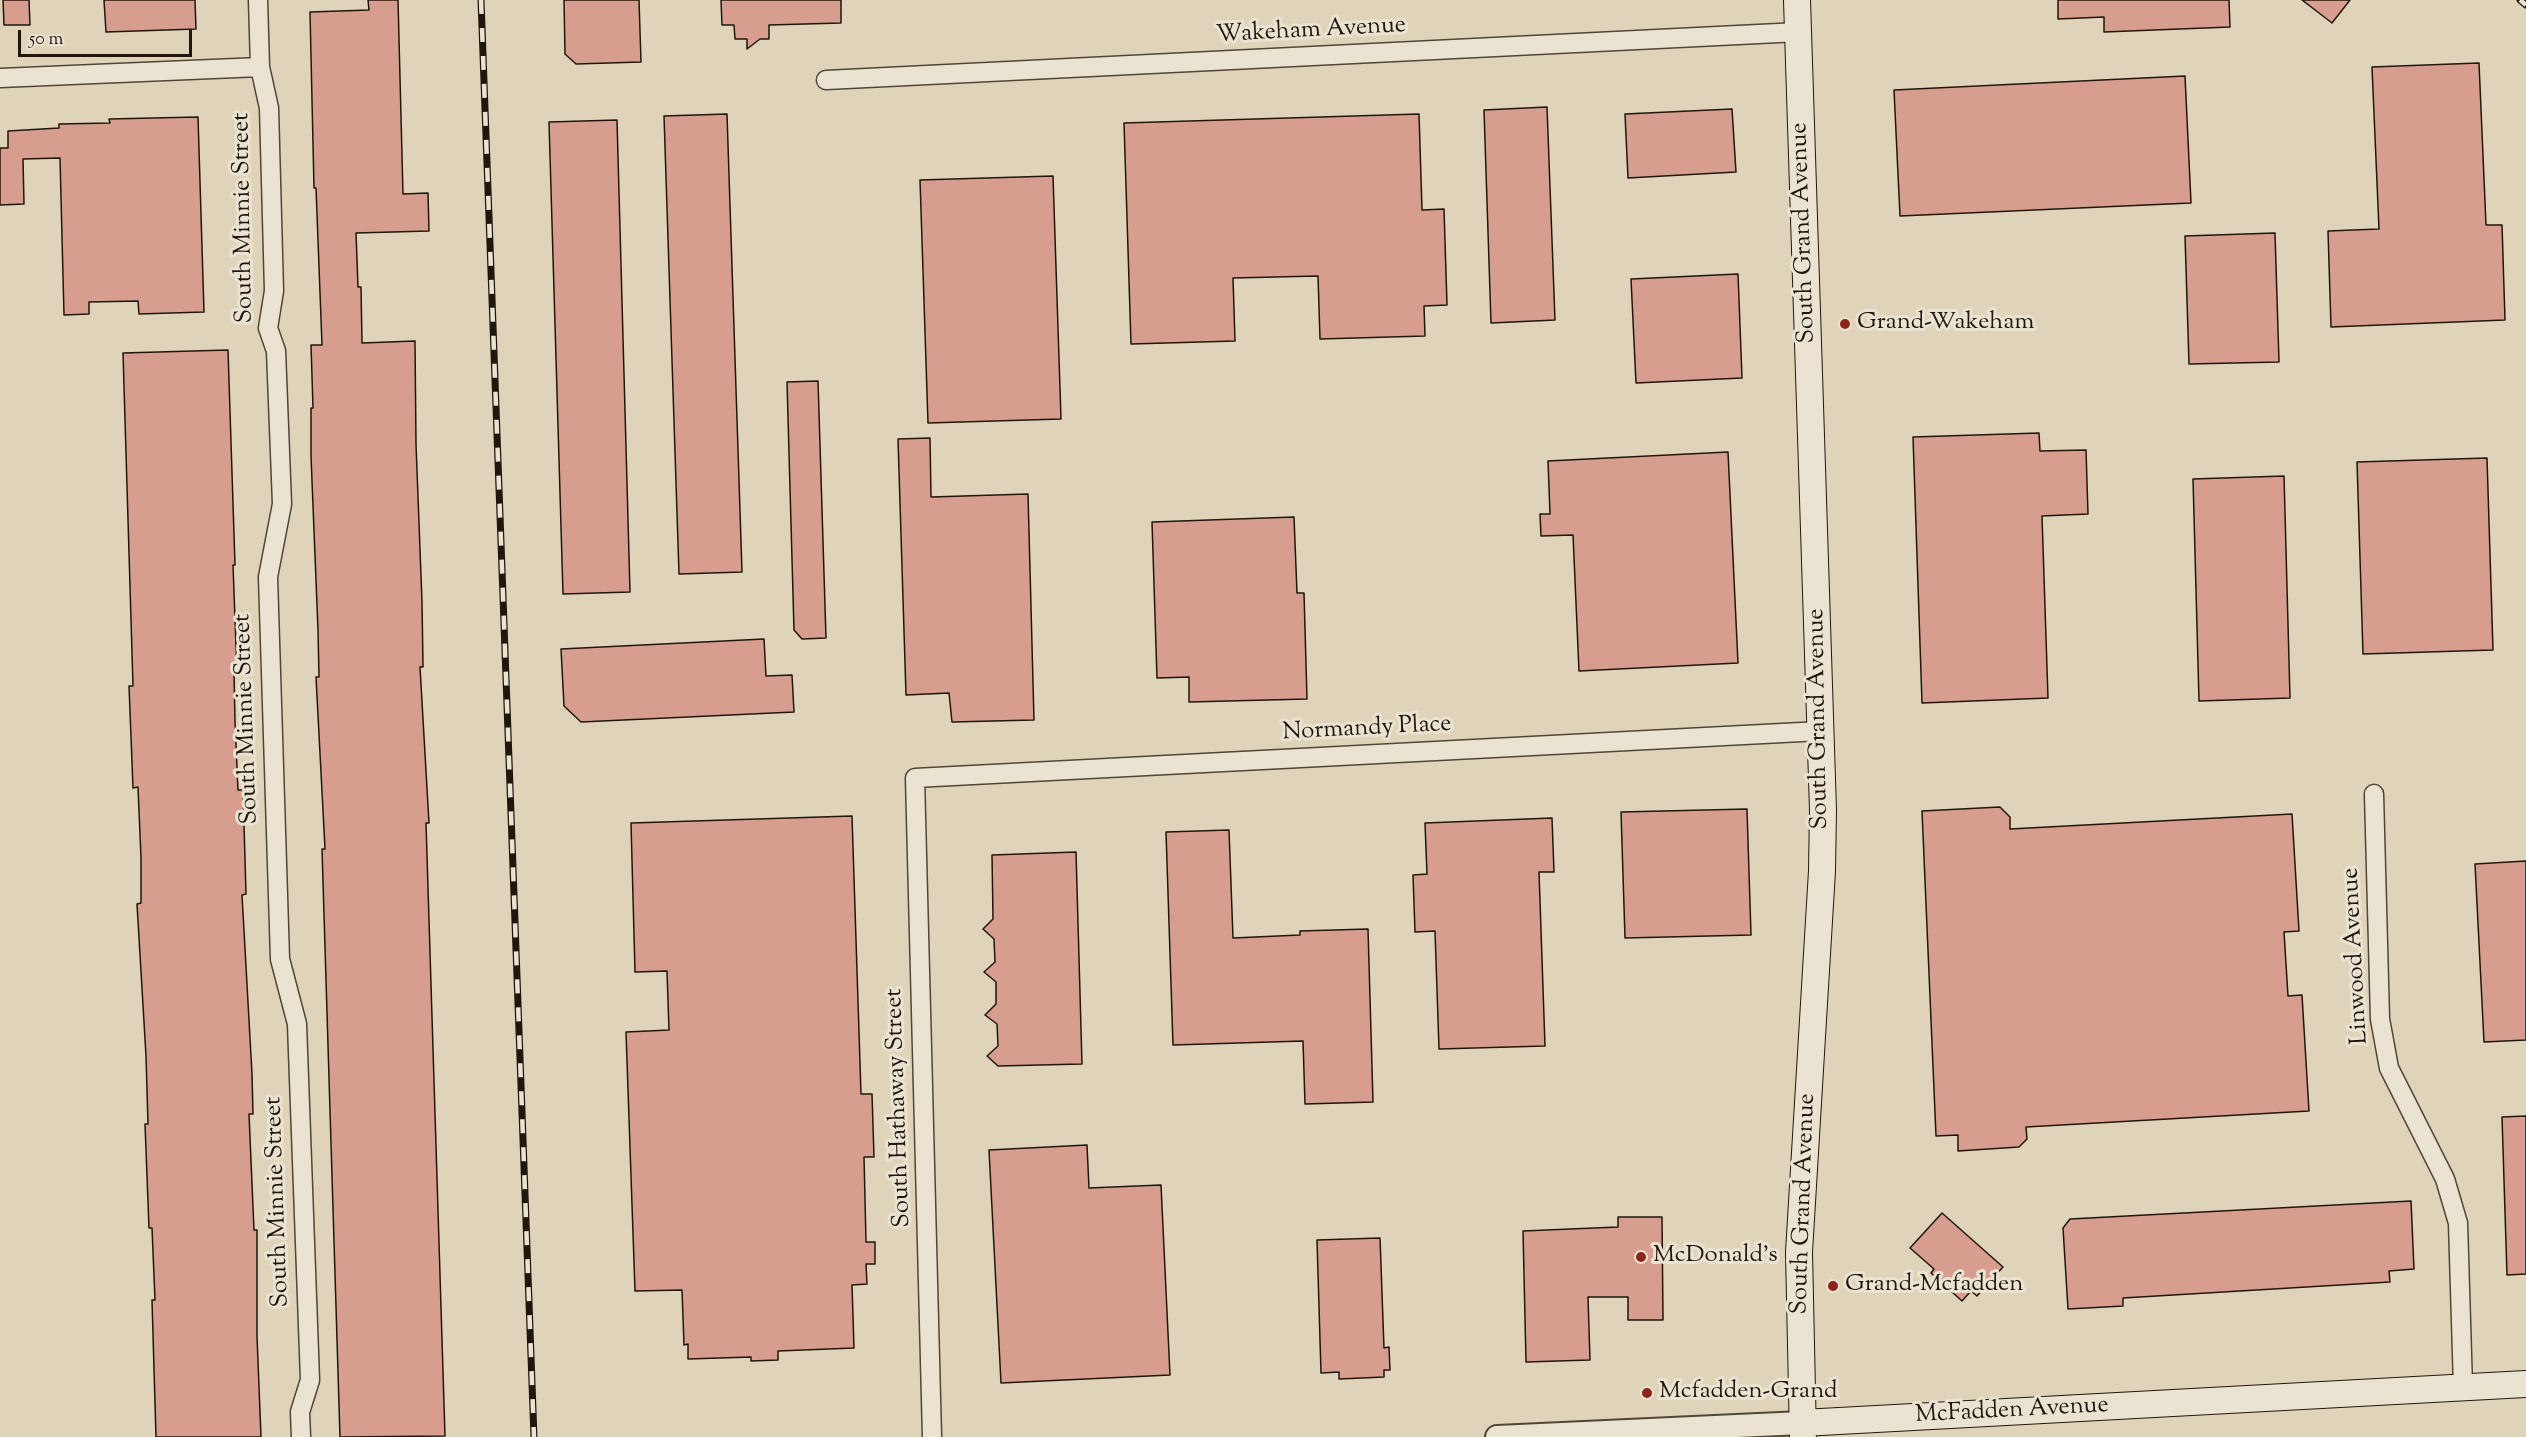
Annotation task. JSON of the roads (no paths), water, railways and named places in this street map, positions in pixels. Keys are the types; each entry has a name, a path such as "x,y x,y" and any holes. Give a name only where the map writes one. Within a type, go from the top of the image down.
{"main road":[{"name":"South Grand Avenue","path":"1797,0 1821,730 1822,872 1799,1252 1802,1430"},
{"name":"McFadden Avenue","path":"1802,1430 2526,1384"}],"street":[{"name":"South Minnie Street","path":"258,0 260,68 269,108 274,291 268,327 276,351 282,504 268,577 280,959 297,1024 310,1380 300,1412 301,1437"},
{"name":"Wakeham Avenue","path":"826,80 1798,32"},
{"path":"0,78 260,68"},
{"name":"Normandy Place","path":"915,778 1821,730"},
{"name":"South Hathaway Street","path":"915,778 932,1437"},
{"name":"Linwood Avenue","path":"2374,794 2380,1019 2389,1068 2445,1179 2458,1224 2463,1388"},
{"name":"McFadden Avenue","path":"1497,1437 1802,1430"}],"railway":[{"path":"481,0 534,1437"},
{"path":"2520,0 2526,5"}],"place":[{"name":"Grand-Wakeham","path":"1845,324"},
{"name":"McDonald's","path":"1641,1257"},
{"name":"Grand-Mcfadden","path":"1833,1286"},
{"name":"Mcfadden-Grand","path":"1647,1393"}]}
